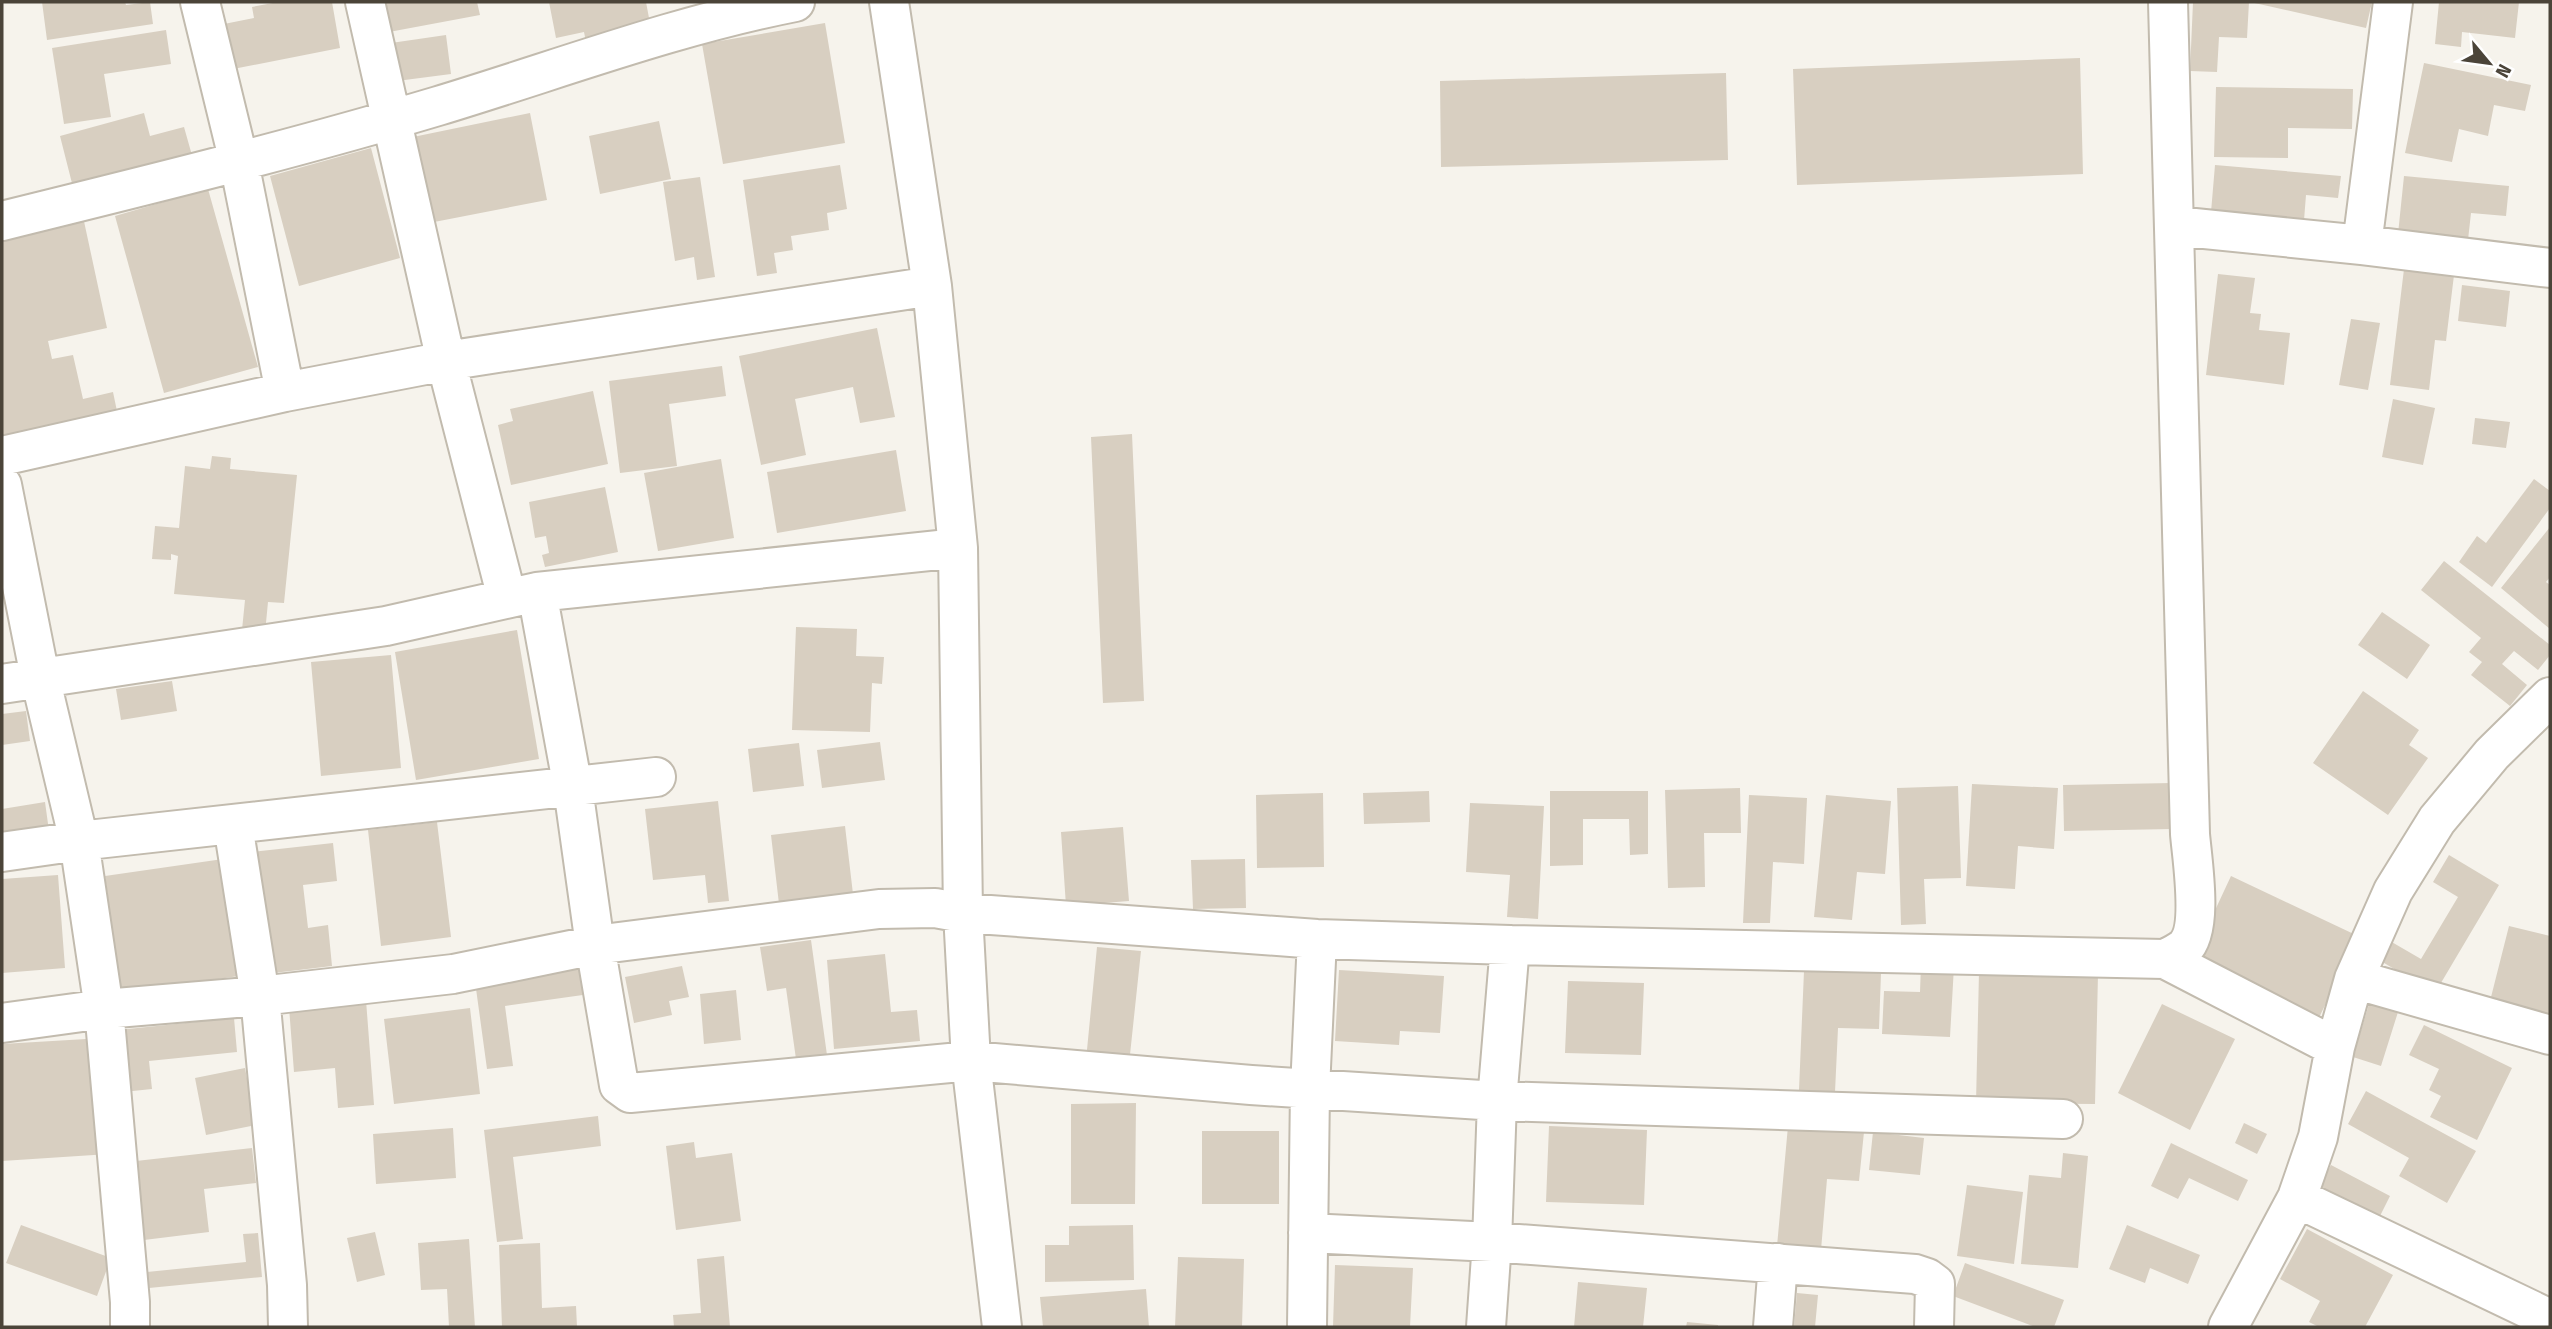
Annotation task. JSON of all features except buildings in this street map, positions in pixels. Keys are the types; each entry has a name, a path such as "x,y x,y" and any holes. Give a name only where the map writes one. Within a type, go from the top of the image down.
{"street":[{"path":"200,2 239,162 285,392"},
{"path":"365,2 446,361 522,595 573,788 595,945 619,1085 630,1093 971,1061 1310,1089 1497,1101 2063,1119"},
{"path":"2,221 239,162 730,15 795,2"},
{"path":"889,2 932,286 958,548 963,913 971,1061 1002,1327"},
{"path":"2165,959 2186,946 2194,924 2196,905 2190,834 2168,2"},
{"path":"2362,245 2393,2"},
{"path":"2175,226 2550,268"},
{"path":"2,456 285,392 446,361 932,286"},
{"path":"2,485 40,677 79,841 104,1009 130,1327"},
{"path":"2,684 386,626 522,595 958,548"},
{"path":"2228,1327 2297,1198 2318,1138 2335,1047 2354,979 2393,891 2437,820 2492,754 2550,697"},
{"path":"2,852 79,841 656,777"},
{"path":"233,825 260,996 287,1285 288,1327"},
{"path":"2,1023 104,1009 260,996 453,974 595,945 879,909 935,908 963,913 1317,939 1510,946 2165,959 2335,1047"},
{"path":"1307,1327 1310,1089 1317,939"},
{"path":"1486,1327 1497,1101 1510,946"},
{"path":"2354,979 2550,1035"},
{"path":"2297,1198 2550,1319"},
{"path":"1308,1233 1492,1242 1915,1274 1935,1284 1934,1327"},
{"path":"1773,1327 1778,1263"}]}
